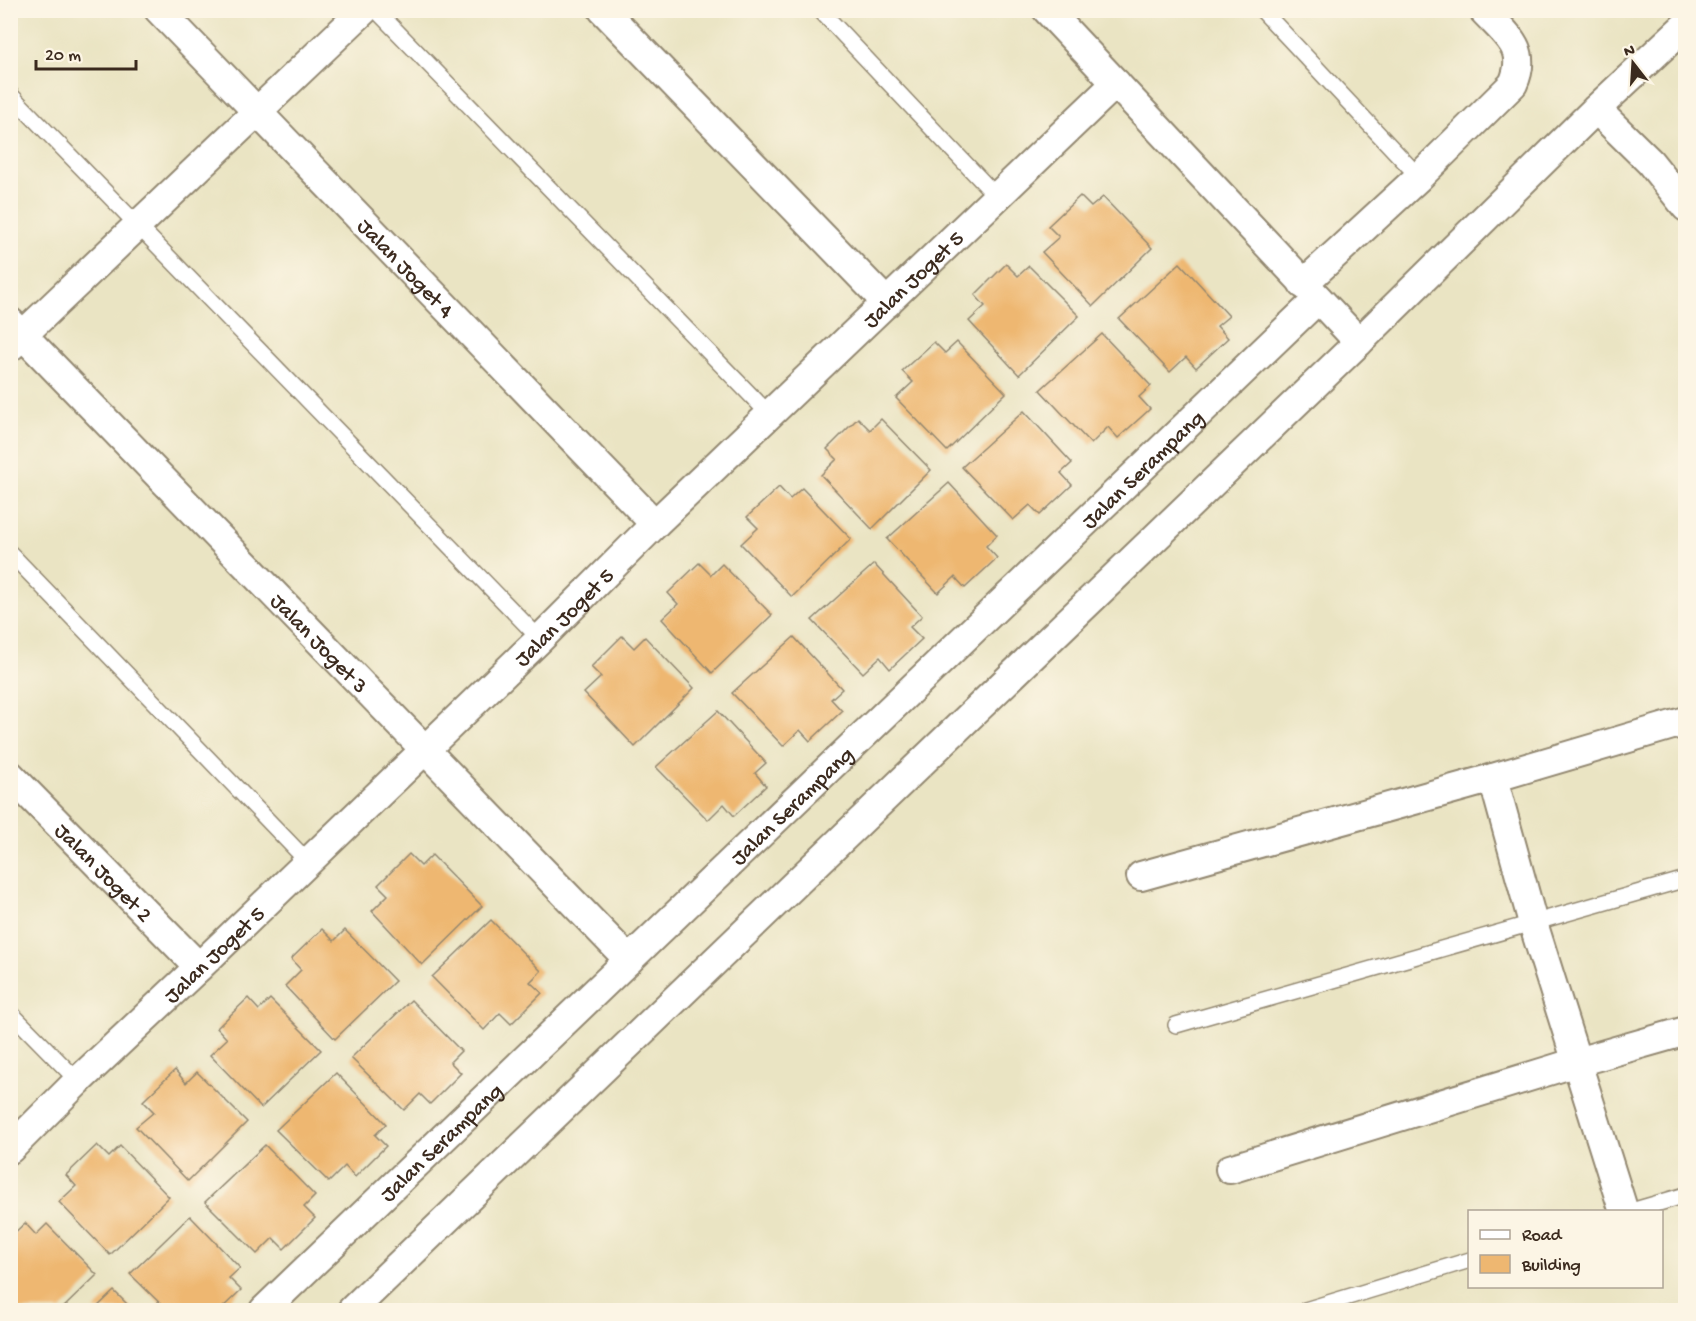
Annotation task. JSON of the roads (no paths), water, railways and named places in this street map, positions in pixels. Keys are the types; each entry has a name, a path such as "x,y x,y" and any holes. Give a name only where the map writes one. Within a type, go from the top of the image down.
{"street":[{"name":"Jalan Joget 4","path":"159,10 655,524"},
{"path":"15,334 137,226 364,10"},
{"path":"603,10 887,303"},
{"path":"1047,10 1359,342"},
{"name":"Jalan Serampang","path":"264,1311 629,960 1310,291 1419,177 1513,84 1519,71 1519,57 1512,42 1483,10"},
{"path":"352,1311 1359,342 1596,108 1686,25"},
{"name":"Jalan Joget 5","path":"10,1149 78,1081 540,639 655,524 1116,83"},
{"path":"1596,108 1650,162 1686,207"},
{"name":"Jalan Joget 3","path":"15,334 425,749 629,960"},
{"path":"1141,876 1493,778 1686,721"},
{"name":"Jalan Joget 2","path":"10,775 199,967"},
{"path":"1493,778 1533,923 1625,1210"},
{"path":"1230,1169 1577,1062 1686,1031"}],"lane":[{"path":"376,10 770,415"},
{"path":"820,10 997,197"},
{"path":"1262,10 1419,177"},
{"path":"10,94 540,639"},
{"path":"10,553 308,862"},
{"path":"1176,1025 1686,879"},
{"path":"10,1012 78,1081"},
{"path":"1633,1210 1686,1195"},
{"path":"1305,1311 1468,1261"}]}
